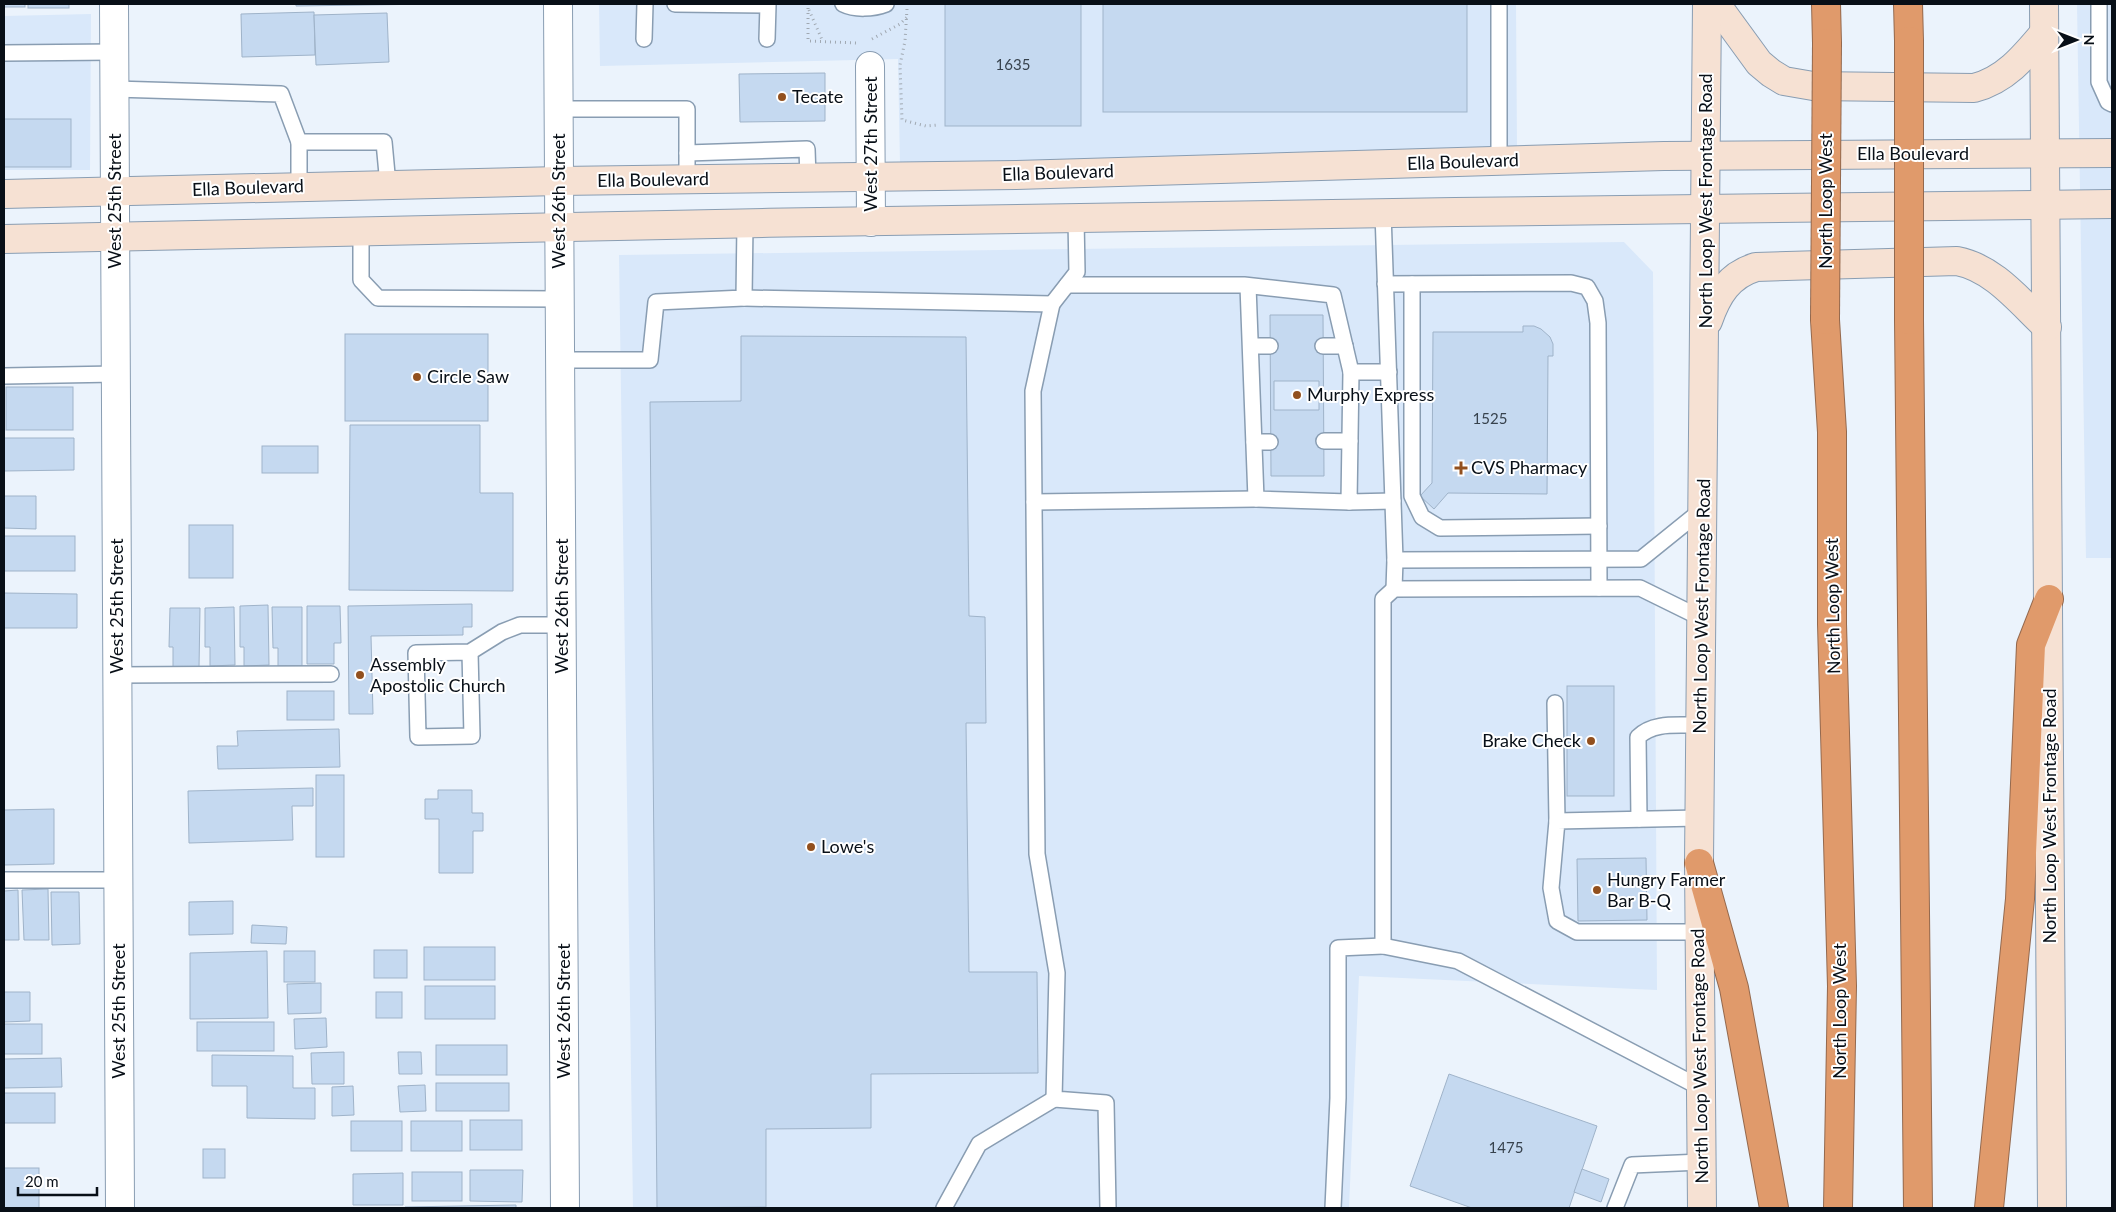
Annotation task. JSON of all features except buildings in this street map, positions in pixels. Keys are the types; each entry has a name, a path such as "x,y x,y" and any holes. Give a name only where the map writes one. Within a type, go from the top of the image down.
{"highway":[{"name":"North Loop West","path":"1826,4 1826,320 1832,432 1832,624 1842,986 1838,1208"},
{"path":"1908,4 1918,1208"},
{"path":"1989,1208 2020,900 2031,645 2049,599"},
{"path":"1699,863 1734,988 1774,1208"}],"main road":[{"name":"North Loop West Frontage Road","path":"1702,1208 1699,818 1707,4"},
{"path":"1716,4 1748,49 1771,73 1784,81 1813,86 1974,88 1987,85 2017,64 2044,33"},
{"name":"North Loop West Frontage Road","path":"2044,4 2052,1208"},
{"name":"Ella Boulevard","path":"4,194 560,181 687,166 742,178 808,178 1706,155 2112,153"},
{"path":"4,239 560,227 1383,213 1706,211 2112,204"},
{"path":"1705,329 1721,291 1735,276 1756,267 1943,261 1970,263 1986,271 2046,327"}],"street":[{"name":"West 25th Street","path":"114,4 120,1208"},
{"name":"West 26th Street","path":"558,4 565,1208"},
{"name":"West 27th Street","path":"865,50 871,177 871,222"}],"lane":[{"path":"644,39 645,4"},
{"path":"675,4 768,5 768,40"},
{"path":"843,4 851,8 878,7 886,4"},
{"path":"1499,4 1499,161"},
{"path":"2099,4 2099,82 2108,102 2112,104"},
{"path":"4,53 114,52"},
{"path":"115,89 280,94 299,142 299,187"},
{"path":"559,108 686,109 687,166 743,151 807,149 808,178"},
{"path":"299,142 384,142 388,185"},
{"path":"742,178 743,151"},
{"path":"1383,213 1395,560 1394,589"},
{"path":"1054,1100 1057,973 1037,854 1032,391 1052,304 1077,272 1076,219"},
{"path":"744,298 745,224"},
{"path":"361,231 361,280 378,298 560,299"},
{"path":"1386,284 1571,283 1586,287 1595,301 1598,323 1599,588"},
{"path":"1412,284 1412,496 1422,517 1440,528 1599,526"},
{"path":"1067,285 1248,286 1333,295 1351,372 1349,502"},
{"path":"1248,286 1256,499"},
{"path":"560,360 650,360 656,302 744,298 1052,304"},
{"path":"1250,346 1270,346"},
{"path":"1323,346 1345,346"},
{"path":"1351,372 1388,372"},
{"path":"4,376 116,374"},
{"path":"1324,441 1350,441"},
{"path":"1254,442 1270,442"},
{"path":"1034,502 1256,499 1349,502 1393,501"},
{"path":"1395,560 1641,559 1703,509"},
{"path":"1383,946 1383,599 1394,589 1640,588 1701,618"},
{"path":"470,652 472,736 418,737 416,653 470,652 502,632 520,626 562,625"},
{"path":"117,675 331,674"},
{"path":"1555,703 1556,821 1551,888 1557,921 1577,932 1699,932"},
{"path":"1639,819 1638,737 1646,729 1659,726 1700,725"},
{"path":"1556,821 1699,818"},
{"path":"4,880 118,880"},
{"path":"1333,1208 1338,1079 1338,948 1383,946 1458,961 1700,1088"},
{"path":"944,1208 979,1144 1054,1100 1106,1103 1108,1208"},
{"path":"1615,1208 1632,1165 1701,1162"}],"path":[{"path":"908,4 900,65 902,120 926,126 938,125"},
{"path":"823,42 808,8 808,41 865,50 876,38 907,17"}],"shaded area":[{"path":"599,4 1516,4 1517,147 1044,162 900,164 898,59 600,66"},
{"path":"2077,4 2112,4 2112,558 2086,558"},
{"path":"91,14 90,170 4,170 4,16"},
{"path":"1624,242 1653,272 1657,990 1359,976 1349,1208 633,1208 619,255"}],"place":[{"name":"Tecate","path":"782,97"},
{"name":"Circle Saw","path":"417,377"},
{"name":"Murphy Express","path":"1297,395"},
{"name":"CVS Pharmacy","path":"1461,468"},
{"name":"Assembly Apostolic Church","path":"360,675"},
{"name":"Brake Check","path":"1591,741"},
{"name":"Lowe's","path":"811,847"},
{"name":"Hungry Farmer Bar B-Q","path":"1597,890"}]}
